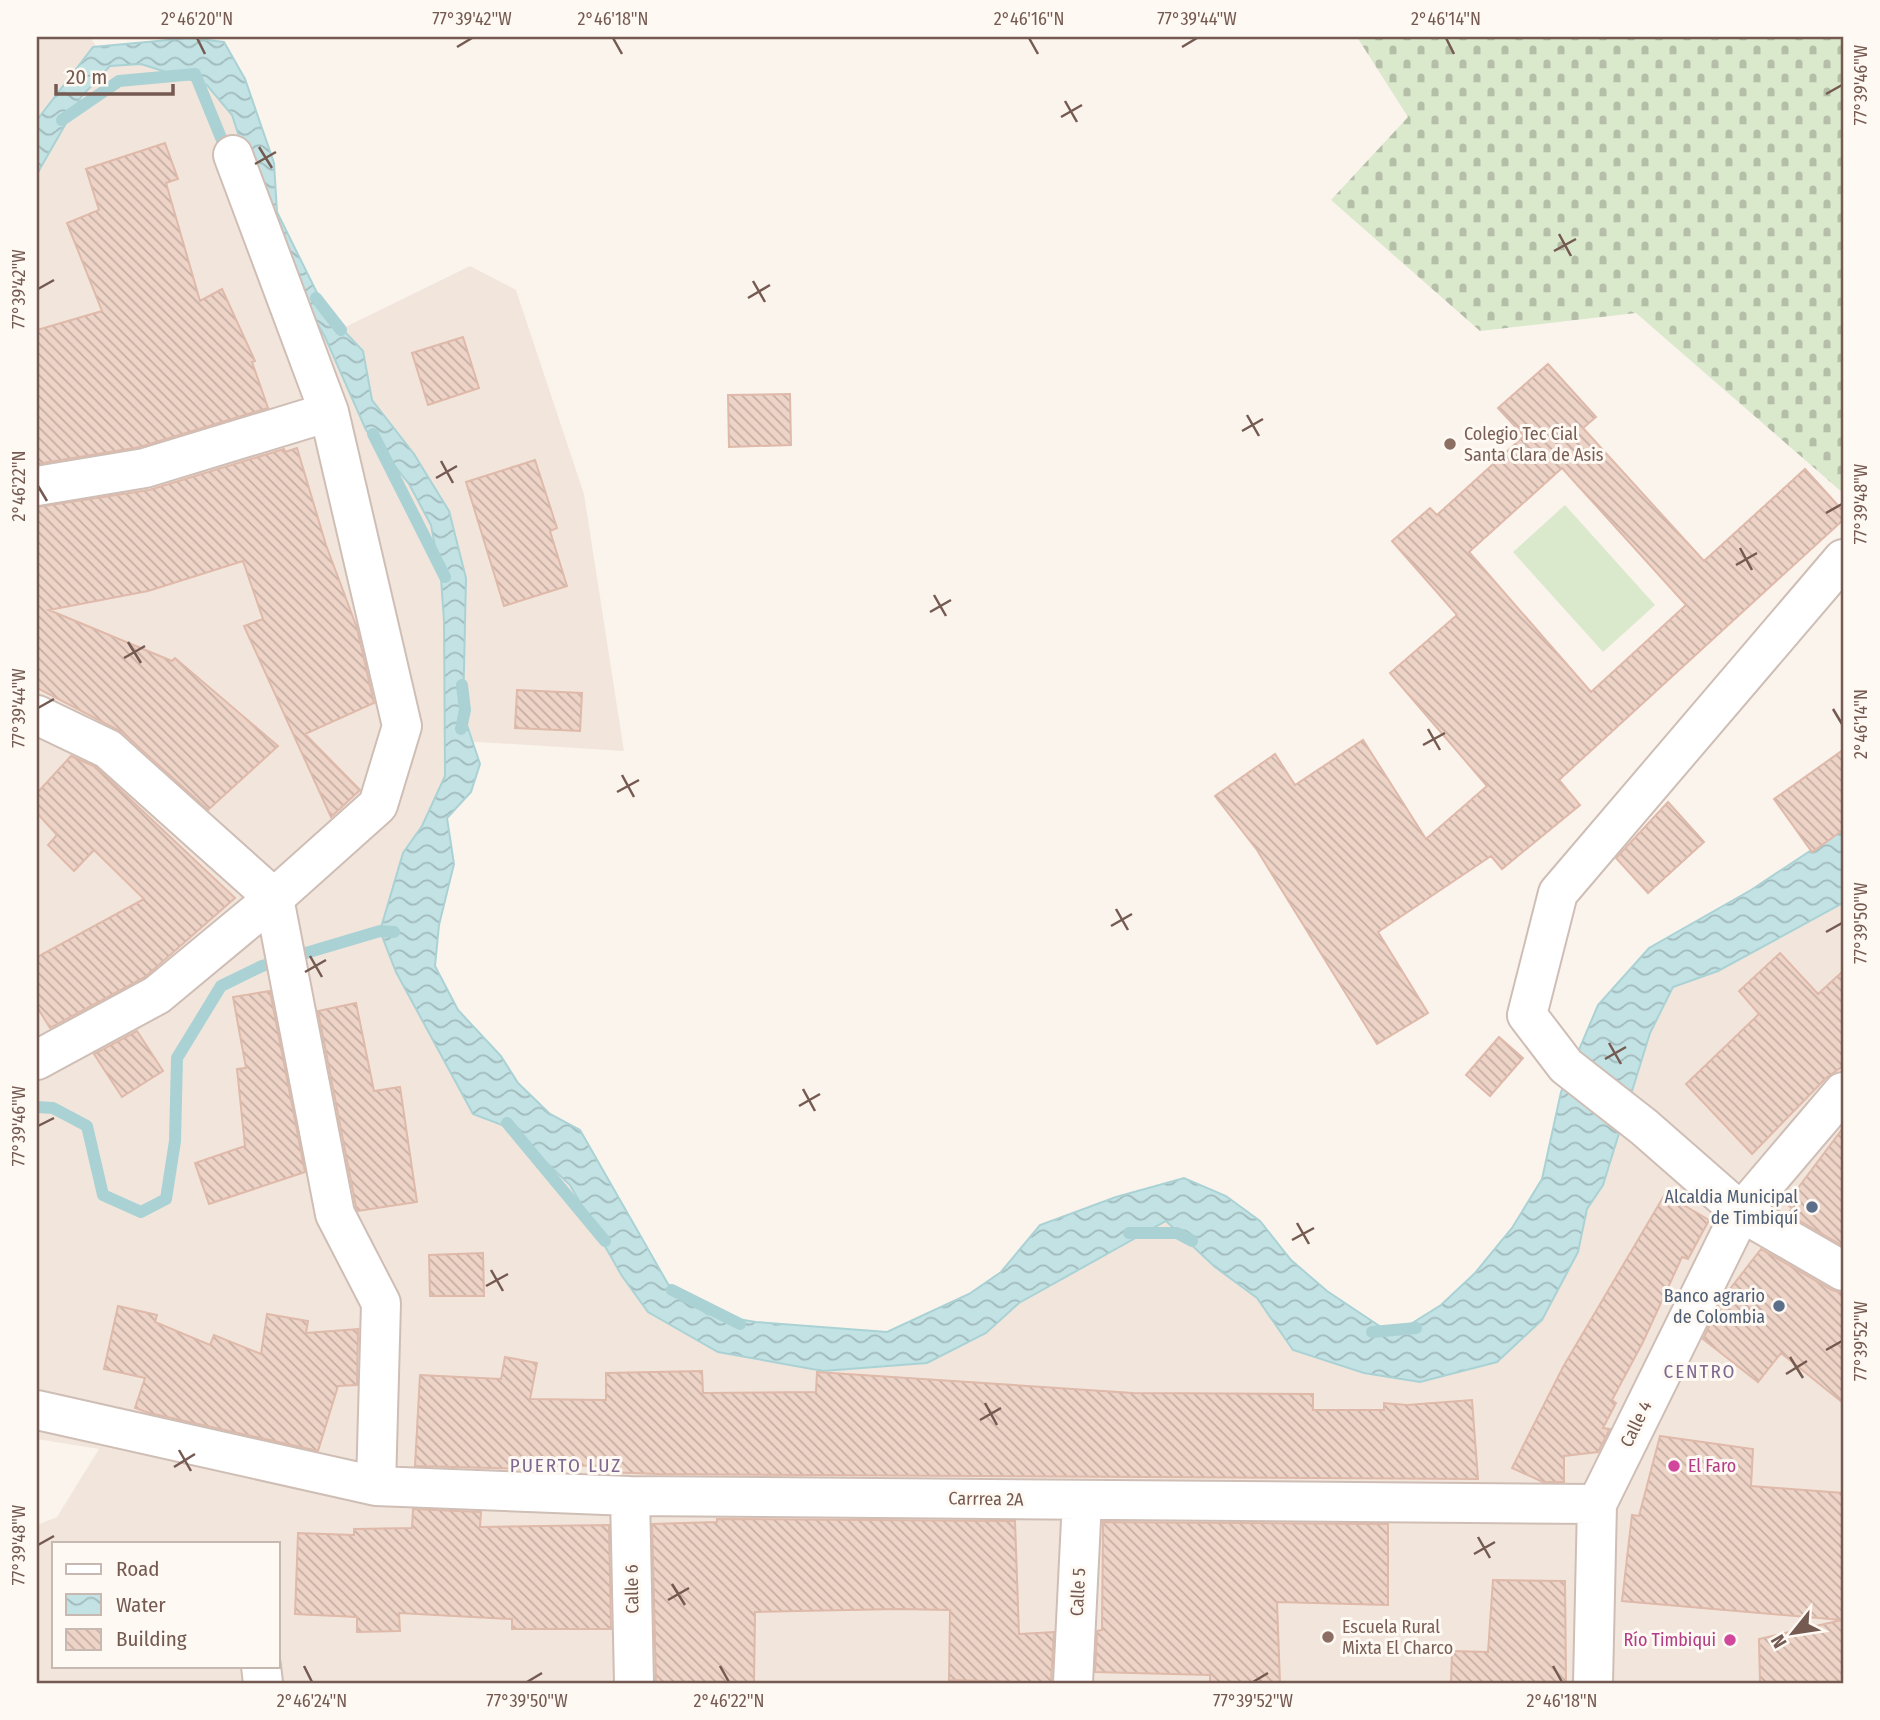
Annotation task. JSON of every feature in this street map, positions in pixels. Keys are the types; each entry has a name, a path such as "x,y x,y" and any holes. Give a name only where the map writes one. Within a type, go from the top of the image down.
{"street":[{"path":"37,1060 157,995 274,898 378,804 402,726 329,412 233,155"},
{"path":"37,486 145,468 329,412"},
{"path":"1843,559 1558,893 1527,1015 1566,1066 1644,1127 1741,1212 1843,1271"},
{"path":"37,715 108,749 274,898 335,1214 381,1303 376,1486"},
{"name":"Calle 4","path":"1593,1683 1597,1504 1741,1212 1843,1092"},
{"name":"Carrrea 2A","path":"37,1410 376,1486 630,1496 1597,1504"},
{"name":"Calle 6","path":"630,1496 634,1683"},
{"name":"Calle 5","path":"1073,1683 1082,1500"}],"shaded area":[{"path":"37,37 90,37 110,66 141,64 207,85 232,115 276,252 325,337 470,266 516,290 584,494 624,751 445,740 445,776 422,826 403,853 473,1113 510,1128 570,1185 622,1276 648,1312 771,1360 823,1371 986,1333 1019,1303 1166,1221 1215,1267 1257,1298 1293,1350 1364,1373 1578,1252 1587,1209 1603,1185 1650,1033 1674,987 1718,971 1843,903 1843,1683 37,1683 37,1525 57,1517 99,1449 37,1439"}],"green space":[{"path":"1357,37 1843,37 1843,493 1636,313 1480,331 1331,200 1408,117"},
{"path":"1565,505 1655,605 1603,652 1513,552"}],"water":[{"path":"190,38 224,42 245,79 274,163 277,212 327,313 363,351 372,400 414,454 449,511 466,578 463,713 480,764 471,792 447,818 454,864 439,925 435,966 458,1010 501,1056 518,1083 550,1114 580,1130 668,1284 707,1314 756,1322 887,1332 969,1294 1001,1272 1040,1225 1116,1197 1184,1178 1226,1196 1260,1221 1291,1260 1327,1291 1393,1335 1441,1305 1475,1273 1512,1228 1542,1179 1561,1092 1598,1005 1649,948 1751,890 1843,829 1843,903 1718,971 1673,987 1650,1033 1603,1185 1587,1209 1578,1252 1542,1320 1497,1362 1420,1382 1364,1373 1293,1350 1257,1298 1215,1267 1166,1221 1019,1303 986,1333 927,1363 823,1371 718,1352 648,1312 622,1276 570,1185 510,1128 473,1114 396,972 380,931 403,853 422,826 445,776 444,621 441,578 431,525 409,484 366,430 325,337 276,252 232,115 207,85 141,64 110,66 81,97 37,174 37,120 93,47"}],"building":[{"path":"165,143 178,179 166,183 200,301 222,289 255,361 252,362 268,408 140,447 37,464 37,330 102,311 67,223 99,210 86,169"},
{"path":"463,337 479,388 428,405 412,353"},
{"path":"1548,364 1596,417 1583,428 1704,561 1805,469 1843,511 1843,520 1559,780 1580,805 1502,869 1491,856 1378,932 1428,1013 1377,1044 1257,850 1215,796 1275,754 1295,785 1363,740 1426,839 1487,786 1390,673 1457,615 1392,541 1430,508 1437,515 1524,436 1498,408","holes":["1562,468 1686,605 1591,692 1469,552"]},
{"path":"790,394 791,445 729,447 728,395"},
{"path":"297,448 326,545 357,628 374,703 305,734 360,790 331,817 244,626 263,619 243,561 148,591 49,610 172,661 175,658 278,746 208,810 122,732 37,688 37,507 149,490 284,449 285,452"},
{"path":"535,460 557,528 550,531 567,586 504,606 466,482"},
{"path":"517,690 582,693 580,731 515,728"},
{"path":"1843,750 1843,830 1812,852 1774,799"},
{"path":"71,756 96,767 235,898 145,977 50,1028 37,1007 37,957 144,899 94,850 74,871 48,845 57,835 37,813 37,793"},
{"path":"1668,802 1704,842 1648,893 1616,858"},
{"path":"1780,953 1818,994 1843,971 1843,1066 1826,1078 1752,1154 1686,1084 1759,1014 1739,991"},
{"path":"270,991 305,1172 209,1204 195,1163 245,1146 237,1069 246,1068 233,997"},
{"path":"356,1003 374,1091 400,1087 417,1202 358,1211 356,1207 318,1011"},
{"path":"137,1031 163,1071 122,1097 94,1054"},
{"path":"1499,1037 1523,1058 1490,1096 1466,1075"},
{"path":"1843,1128 1843,1246 1788,1214 1792,1208 1786,1204"},
{"path":"1665,1194 1709,1220 1688,1259 1682,1257 1643,1342 1612,1400 1616,1403 1603,1428 1610,1429 1598,1452 1564,1456 1564,1482 1543,1482 1512,1468 1563,1367"},
{"path":"1761,1249 1832,1290 1843,1293 1843,1403 1781,1353 1758,1382 1703,1339 1723,1298"},
{"path":"483,1253 484,1296 430,1296 429,1255"},
{"path":"118,1306 157,1315 155,1322 210,1345 214,1335 261,1354 267,1314 308,1321 306,1333 358,1329 357,1385 338,1386 318,1451 149,1413 135,1408 145,1378 104,1369"},
{"path":"505,1357 537,1363 530,1399 606,1400 606,1373 702,1371 703,1393 816,1392 817,1372 1133,1393 1313,1394 1313,1410 1384,1410 1384,1403 1407,1405 1472,1400 1478,1479 658,1474 605,1472 605,1466 532,1465 532,1469 415,1466 420,1375 501,1379"},
{"path":"1660,1436 1753,1449 1751,1486 1843,1493 1843,1683 1760,1683 1759,1639 1842,1620 1622,1601 1632,1515 1639,1516"},
{"path":"413,1509 481,1512 480,1527 609,1525 611,1629 512,1629 512,1619 399,1613 400,1631 357,1632 357,1617 295,1614 298,1533 354,1535 354,1529 412,1528"},
{"path":"717,1519 1015,1521 1019,1634 1054,1632 1051,1683 949,1680 950,1610 898,1609 755,1612 754,1683 656,1683 652,1524 717,1522"},
{"path":"1103,1522 1388,1524 1388,1605 1277,1602 1280,1683 1210,1683 1210,1675 1095,1672 1097,1631 1102,1630"},
{"path":"1493,1580 1565,1581 1566,1683 1451,1683 1452,1651 1488,1652"}],"waterway":[{"path":"62,120 119,81 195,74 228,155"},
{"path":"316,298 341,330"},
{"path":"373,434 445,577"},
{"path":"461,729 465,710 462,685"},
{"path":"37,1107 53,1108 87,1126 103,1195 141,1212 166,1199 175,1141 177,1058 221,986 262,966 380,931 394,932"},
{"path":"507,1123 605,1241"},
{"path":"1129,1233 1177,1233 1192,1241"},
{"path":"672,1290 740,1324"},
{"path":"1372,1332 1416,1328"}],"place":[{"name":"Colegio Tec Cial Santa Clara de Asis","path":"1450,444"},
{"name":"Alcaldia Municipal de Timbiquí","path":"1812,1207"},
{"name":"Banco agrario de Colombia","path":"1779,1306"},
{"name":"El Faro","path":"1674,1466"},
{"name":"Escuela Rural Mixta El Charco","path":"1328,1637"},
{"name":"Río Timbiqui","path":"1730,1640"}],"district":[{"name":"CENTRO","path":"1700,1371"},
{"name":"PUERTO LUZ","path":"566,1465"}]}
